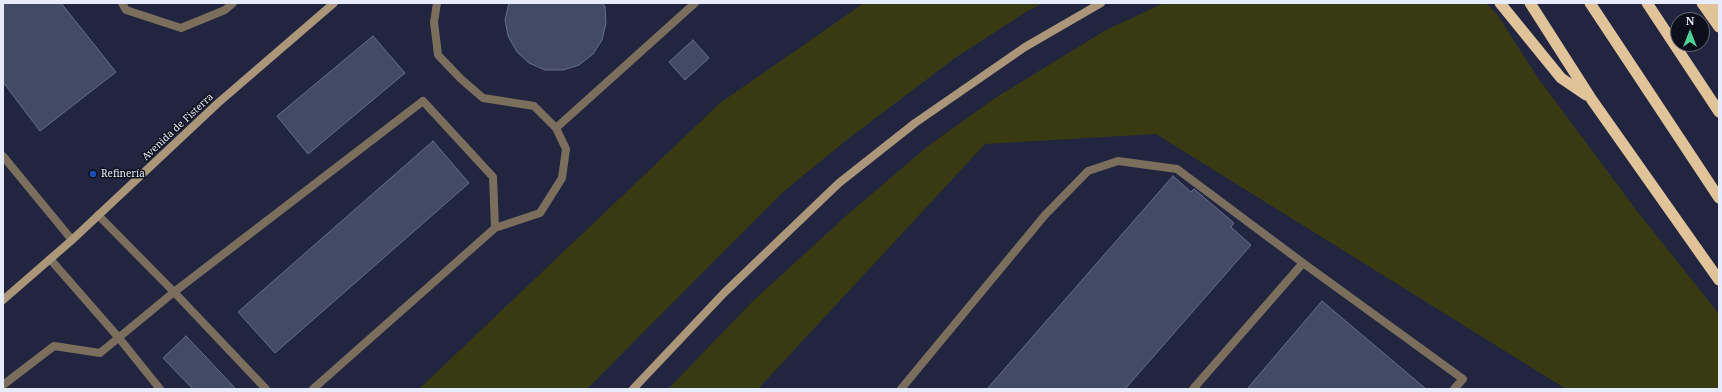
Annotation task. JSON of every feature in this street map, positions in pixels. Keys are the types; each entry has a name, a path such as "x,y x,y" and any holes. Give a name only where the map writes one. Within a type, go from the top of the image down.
{"highway":[{"path":"1500,3 1562,78 1592,100"},
{"path":"1530,3 1592,100 1719,280"},
{"path":"1647,3 1719,112"},
{"path":"1702,3 1719,27"},
{"path":"1712,3 1719,15"},
{"path":"1591,5 1719,198"}],"main road":[{"name":"Avenida de Fisterra","path":"3,300 72,240 218,103 334,3"},
{"path":"633,389 724,293 839,183 915,122 1025,47 1101,3"}],"lane":[{"path":"122,3 126,10 181,28 225,10 233,3"},
{"path":"313,389 495,228 540,213 562,178 566,149 556,128 534,106 483,98 461,79 438,55 434,22 437,3"},
{"path":"556,128 695,3"},
{"path":"3,385 54,346 100,353 174,292 423,101 493,177 495,228"},
{"path":"3,156 72,240"},
{"path":"901,389 1044,215 1088,171 1118,161 1177,169 1463,379 1454,389"},
{"path":"98,215 266,389"},
{"path":"50,259 119,338 160,389"},
{"path":"1193,389 1303,263"}],"green space":[{"path":"864,3 1043,3 1026,12 955,58 848,139 783,192 587,389 419,389 720,103"},
{"path":"1164,3 1486,3 1497,14 1538,78 1637,211 1719,314 1719,389 1566,389 1156,134 985,144 758,389 668,389 753,301 847,215 928,146 995,98 1106,30"}],"building":[{"path":"3,3 61,3 116,72 40,131 3,82"},
{"path":"509,3 603,3 605,7 606,23 602,40 593,54 579,65 563,70 545,70 529,63 517,52 508,36 505,20"},
{"path":"373,36 405,73 308,154 277,116"},
{"path":"693,40 709,58 685,80 669,62"},
{"path":"433,141 469,183 275,353 238,312"},
{"path":"1173,176 1191,192 1194,189 1234,223 1231,227 1251,245 1125,389 987,389"},
{"path":"1322,301 1426,389 1247,389"},
{"path":"186,336 236,389 193,389 163,358"}],"place":[{"name":"Refinería","path":"93,174"}]}
